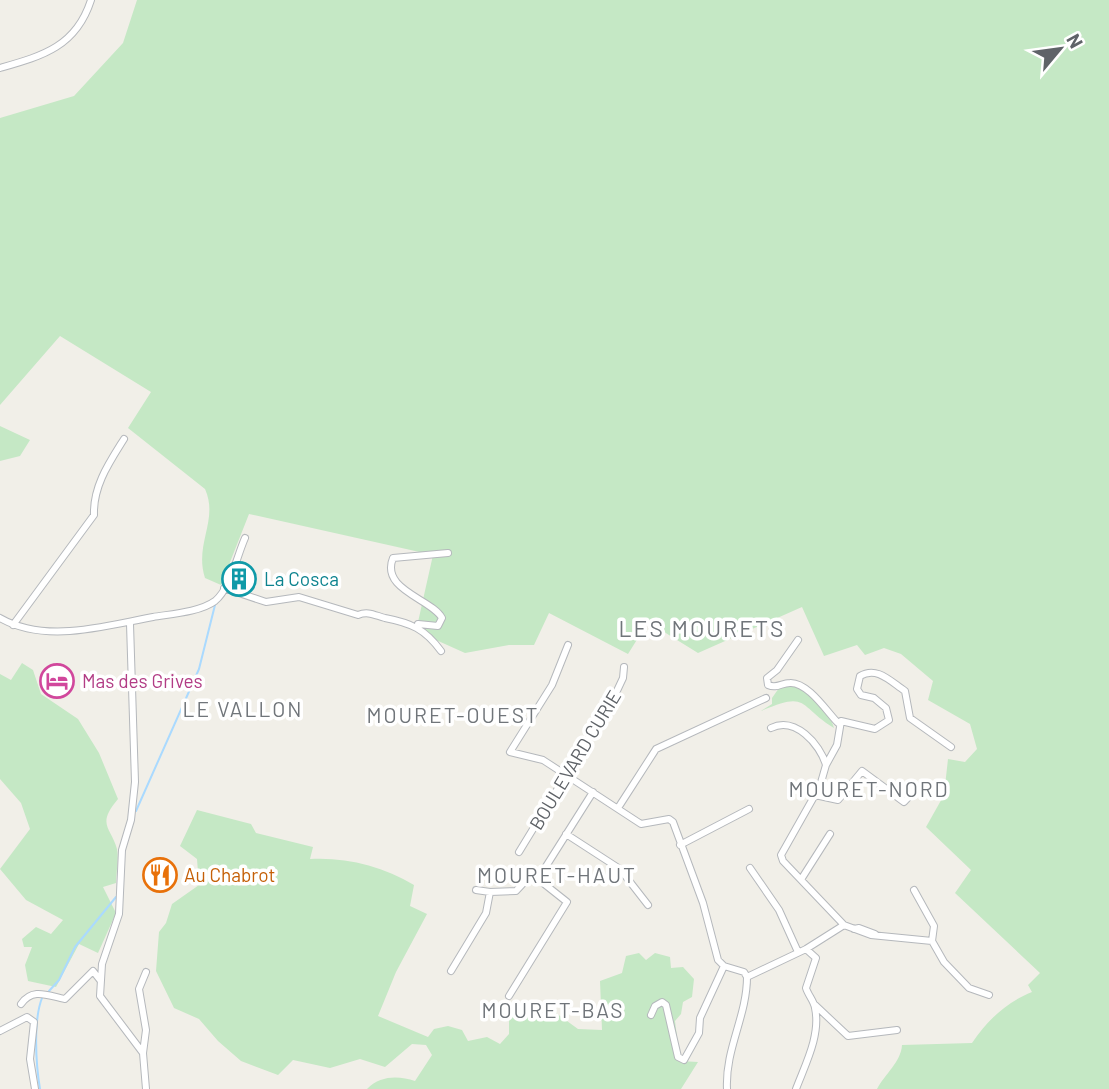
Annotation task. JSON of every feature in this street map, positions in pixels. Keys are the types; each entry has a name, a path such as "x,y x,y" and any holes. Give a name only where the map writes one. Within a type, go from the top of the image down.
{"street":[{"path":"0,66 43,56 67,39 91,0"},
{"path":"13,625 94,515 93,503 104,472 124,439"},
{"path":"0,618 28,630 60,630 130,624 213,602 224,588 245,538"},
{"path":"224,588 266,602 299,597 358,615 367,612 433,626 442,624 439,613 403,588 392,571 393,558 448,553"},
{"path":"410,622 425,631 441,651"},
{"path":"130,624 135,782 131,820 122,850 119,915 102,964 101,1000 143,1054"},
{"path":"798,640 777,670 767,678 768,685 800,685 838,723 837,745 815,795 781,855 783,861 844,925 876,935 932,941"},
{"path":"568,646 552,685 510,752 543,760 641,824 669,819 673,822 703,903 718,960 724,966 741,970 747,977 744,1002 728,1057 727,1089"},
{"name":"BOULEVARD CURIE","path":"520,852 615,695 623,678 624,667"},
{"path":"838,723 845,721 875,729 889,720 886,708 874,698 861,695 857,689 860,676 875,672 907,693 912,721 951,747"},
{"path":"618,808 656,749 766,698"},
{"path":"771,728 784,724 796,729 812,740 826,765"},
{"path":"815,795 838,800 862,771 904,802 919,786"},
{"path":"509,996 567,902 538,879 541,871 593,792"},
{"path":"680,845 749,809"},
{"path":"566,834 620,869 648,905"},
{"path":"802,878 830,834"},
{"path":"750,868 802,950 816,954 806,988 815,1005 848,1036 897,1030"},
{"path":"476,890 516,891 531,875 541,871"},
{"path":"914,890 934,926 932,941 958,979 981,995 989,995"},
{"path":"451,971 486,913 490,892"},
{"path":"747,977 802,950 844,925"},
{"path":"651,1015 656,1005 662,1002 666,1005 678,1056 684,1060 699,1033 700,1018 724,966"},
{"path":"20,1004 30,995 43,993 69,998 93,971 101,982"},
{"path":"146,972 139,989 146,1030 143,1054 146,1089"},
{"path":"796,1089 813,1042 815,1005"},
{"path":"0,1031 27,1017 34,1022 30,1059 35,1089"}],"green space":[{"path":"137,0 1109,0 1109,1089 877,1089 896,1062 902,1045 972,1043 998,1013 1013,1001 1032,992 1028,985 1040,973 955,893 971,870 926,827 944,795 948,759 965,762 977,749 970,724 928,700 933,681 901,654 884,648 865,655 857,645 824,656 802,607 698,653 648,622 628,654 549,613 534,645 509,645 465,653 416,631 433,555 249,514 221,585 205,578 202,554 209,500 205,489 128,428 151,392 60,336 0,405 0,118 74,96 123,43"},
{"path":"0,426 30,440 20,456 0,461"},
{"path":"22,663 33,670 41,694 78,719 99,753 118,799 106,820 117,849 116,883 103,887 116,913 98,953 79,944 56,987 28,981 25,965 32,947 24,947 22,939 36,927 51,934 63,920 26,900 0,869 30,829 21,803 0,779 0,674 11,680"},
{"path":"792,685 818,703 834,728 796,701 761,711 772,704 772,698 779,688"},
{"path":"197,810 251,824 256,833 313,847 310,859 364,864 414,885 410,906 427,914 396,972 378,1016 428,1037 434,1029 448,1026 462,1030 468,1041 487,1037 500,1044 509,1034 509,1014 517,1006 540,1019 556,1013 578,1029 602,1030 600,981 622,973 626,956 639,953 646,960 655,953 670,957 671,968 683,967 694,979 692,997 683,1002 681,1014 675,1021 680,1061 698,1062 681,1089 367,1089 378,1081 390,1078 415,1081 432,1055 426,1045 412,1044 385,1067 360,1059 330,1068 293,1060 278,1075 241,1061 218,1041 199,1019 174,1008 156,971 159,932 166,923 172,904 199,885 197,859 180,846"}],"waterway":[{"path":"136,811 199,669 215,605"},
{"path":"49,991 59,980 75,947 116,897"},
{"path":"40,1089 36,1031 42,998"}],"place":[{"name":"La Cosca","path":"239,579"},
{"name":"Mas des Grives","path":"57,681"},
{"name":"Au Chabrot","path":"160,875"}],"district":[{"name":"LES MOURETS","path":"702,629"},
{"name":"LE VALLON","path":"243,710"},
{"name":"MOURET-OUEST","path":"453,716"},
{"name":"MOURET-NORD","path":"869,790"},
{"name":"MOURET-HAUT","path":"557,876"},
{"name":"MOURET-BAS","path":"553,1011"}]}
